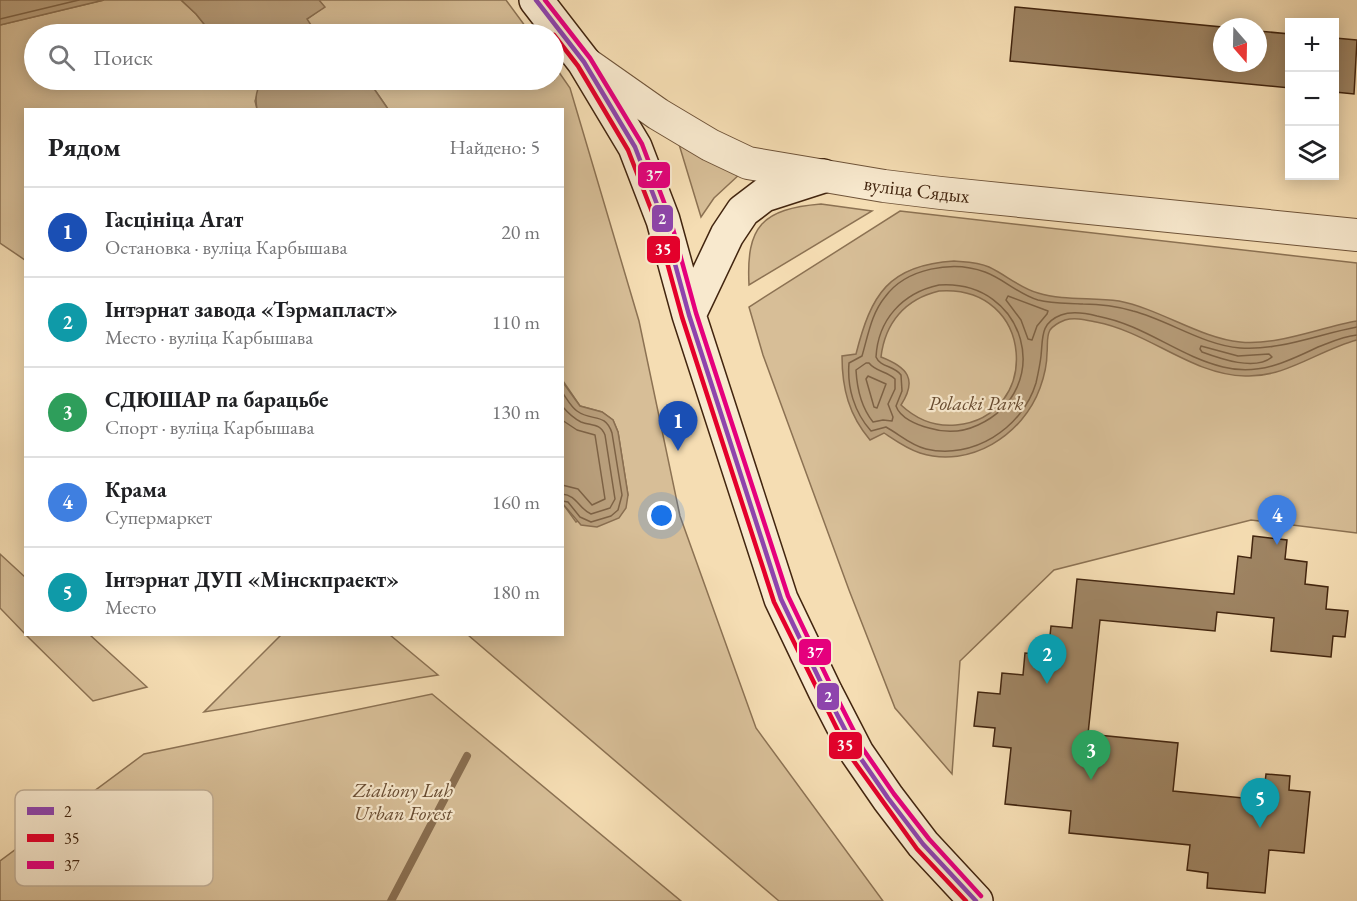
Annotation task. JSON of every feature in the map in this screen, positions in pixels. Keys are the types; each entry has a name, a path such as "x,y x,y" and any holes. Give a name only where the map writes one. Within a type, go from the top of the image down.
{"main road":[{"name":"вуліца Сядых","path":"536,0 555,24"},
{"name":"вуліца Сядых","path":"564,36 584,62"},
{"path":"584,62 635,147 663,220 689,315 781,598 857,753 923,843 976,901"},
{"path":"689,315 727,236 743,211 764,195 823,176"}],"street":[{"name":"вуліца Сядых","path":"584,62 658,114 710,145 748,163 933,192 1357,235"}],"green space":[{"path":"104,0 181,0 204,24 24,24 24,90 259,90 255,101 257,108 24,108 24,259 0,243 0,25"},
{"path":"319,0 506,0 524,24 309,24 306,20 324,7"},
{"path":"564,79 570,88 639,321 680,516 756,728 883,901 779,901 469,636 564,636 564,505 576,522 628,495 618,432 613,420 602,412 580,406 564,382 564,108 387,108 375,90 564,90"},
{"path":"678,141 741,173 714,198 701,217"},
{"path":"821,204 872,211 749,285 751,248 762,224 784,210"},
{"name":"Polacki Park","path":"900,211 1357,263 1357,533 1251,520 1054,570 960,661 952,774 895,708 763,355 749,307"},
{"path":"0,554 24,576 24,633 0,608"},
{"path":"27,636 91,636 147,687 93,701"},
{"path":"280,636 391,636 438,675 204,712"},
{"name":"Zialiony Luh Urban Forest","path":"432,694 681,901 0,901 0,861 15,850 15,886 213,886 213,790 96,790 144,754"}],"water":[{"path":"0,0 104,0 0,25"},
{"path":"181,0 319,0 325,7 307,19 310,24 204,24"},
{"path":"258,90 375,90 387,108 257,108"},
{"path":"954,261 981,264 1038,293 1058,297 1119,301 1150,310 1210,335 1240,342 1269,341 1357,321 1357,340 1274,373 1245,376 1207,369 1115,327 1080,319 1065,320 1050,330 1046,366 1041,384 1032,405 1021,420 1008,433 975,452 939,457 915,451 884,433 870,440 857,421 848,401 842,368 842,356 856,354 868,315 886,287 913,269","holes":["939,291 971,294 995,308 1010,328 1016,352 1014,377 1003,400 984,417 956,425 941,425 926,421 901,405 909,388 909,381 903,370 881,357 887,333 899,314 916,300"]},
{"path":"564,384 580,406 602,412 613,420 618,432 628,495 626,508 619,518 597,527 581,525 564,505"}],"building":[{"path":"1015,7 1213,26 1213,72 1267,72 1267,32 1285,34 1285,88 1010,61"},
{"path":"1339,38 1357,40 1354,94 1339,92"},
{"path":"1253,536 1287,540 1285,559 1307,562 1305,584 1328,587 1326,609 1348,611 1345,637 1333,636 1331,657 1271,651 1274,618 1217,612 1215,631 1100,620 1088,734 1178,743 1173,791 1263,800 1266,774 1290,776 1289,790 1310,792 1304,853 1269,850 1265,893 1207,888 1208,873 1187,870 1190,845 1069,833 1071,811 1005,804 1011,748 993,746 995,728 974,726 978,692 1000,694 1002,673 1023,675 1025,653 1048,655 1051,626 1072,628 1077,579 1234,594 1238,556 1251,558"}],"waterway":[{"path":"391,901 467,756"}],"transit line":[{"name":"2","path":"536,0 555,24"},
{"name":"37","path":"545,0 564,24"},
{"name":"37","path":"564,24 590,58 642,144 670,218 696,313 788,596 832,688 863,749 894,794 929,839 981,896"},
{"name":"2","path":"564,36 584,62 635,147 663,220 689,315 781,599 857,753 923,844 976,901"},
{"name":"35","path":"564,48 578,66 628,150 656,222 682,317 774,602 851,757 917,849 966,901"}],"place":[{"name":"Гасцініца Агат","path":"678,451"},
{"name":"Крама","path":"1277,545"},
{"name":"Інтэрнат завода «Тэрмапласт»","path":"1047,684"},
{"name":"СДЮШАР па барацьбе","path":"1091,780"},
{"name":"Інтэрнат ДУП «Мінскпраект»","path":"1260,828"}]}
